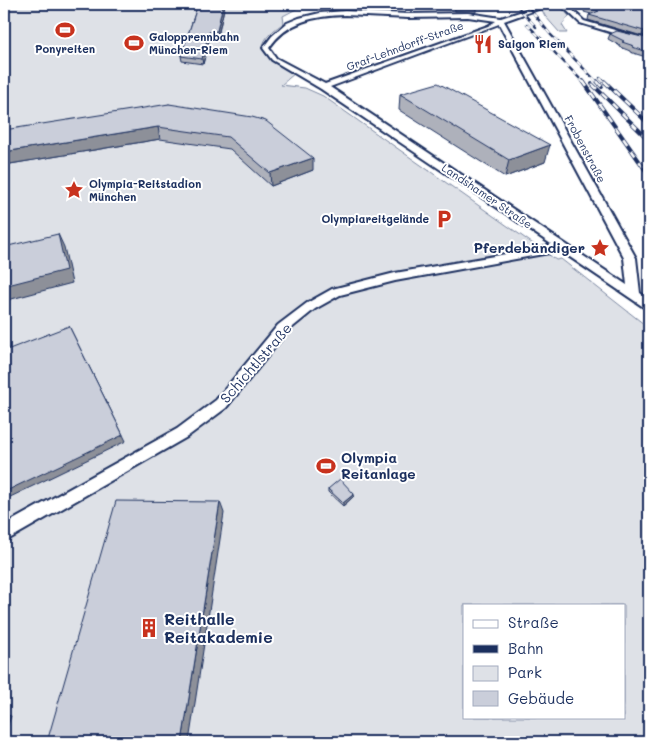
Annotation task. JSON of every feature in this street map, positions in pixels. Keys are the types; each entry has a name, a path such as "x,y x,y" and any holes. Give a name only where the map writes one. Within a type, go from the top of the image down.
{"street":[{"name":"Graf-Lehndorff-Straße","path":"324,87 490,27 500,20 550,4"},
{"path":"563,4 582,22 647,40"},
{"name":"Landshamer Straße","path":"500,20 477,16 408,16 351,13 308,17 291,23 271,40 266,48 274,60 324,87 649,305"},
{"name":"Frobenstraße","path":"500,20 630,258 634,294"},
{"name":"Schichtlstraße","path":"4,534 182,433 221,404 283,328 311,306 336,292 394,277 549,250 560,244"}],"green space":[{"name":"Olympia Reitanlage","path":"4,4 381,4 377,13 300,7 283,16 284,23 273,31 263,46 264,52 275,63 295,73 281,85 305,88 323,96 556,260 561,259 649,328 649,742 4,742"},
{"path":"555,5 560,6 569,16 562,25 567,33 560,33 542,10"}],"building":[{"path":"198,4 223,4 217,31 209,32 202,59 181,56"},
{"path":"456,4 476,4 476,6 456,6"},
{"path":"594,4 649,4 649,29 644,31 589,15 599,11 585,7"},
{"path":"617,31 646,38 649,36 649,52 632,47 634,46 622,42 624,41 610,34"},
{"path":"438,83 550,145 509,160 400,94"},
{"path":"169,104 252,117 266,121 313,158 270,173 228,137 158,127 4,152 4,130"},
{"path":"58,234 66,270 4,286 4,247"},
{"path":"69,326 123,435 4,492 4,351"},
{"path":"340,479 354,494 343,503 328,489"},
{"name":"Reithalle Reitakademie","path":"116,501 220,502 182,742 47,742"}],"railway":[{"path":"515,4 536,27"},
{"path":"526,4 550,34 598,83"},
{"path":"527,24 584,83"},
{"path":"600,78 605,83"},
{"path":"583,81 649,175"},
{"path":"597,81 602,87"},
{"path":"604,81 649,124"},
{"path":"592,84 649,140"}],"place":[{"name":"Ponyreiten","path":"65,30"},
{"name":"Galopprennbahn München-Riem","path":"134,43"},
{"name":"Saigon Riem","path":"483,44"},
{"name":"Olympia-Reitstadion München","path":"74,190"},
{"name":"Olympiareitgelände","path":"444,219"},
{"name":"Pferdebändiger","path":"600,248"},
{"name":"Olympia Reitanlage","path":"326,466"},
{"name":"Reithalle Reitakademie","path":"149,628"}]}
